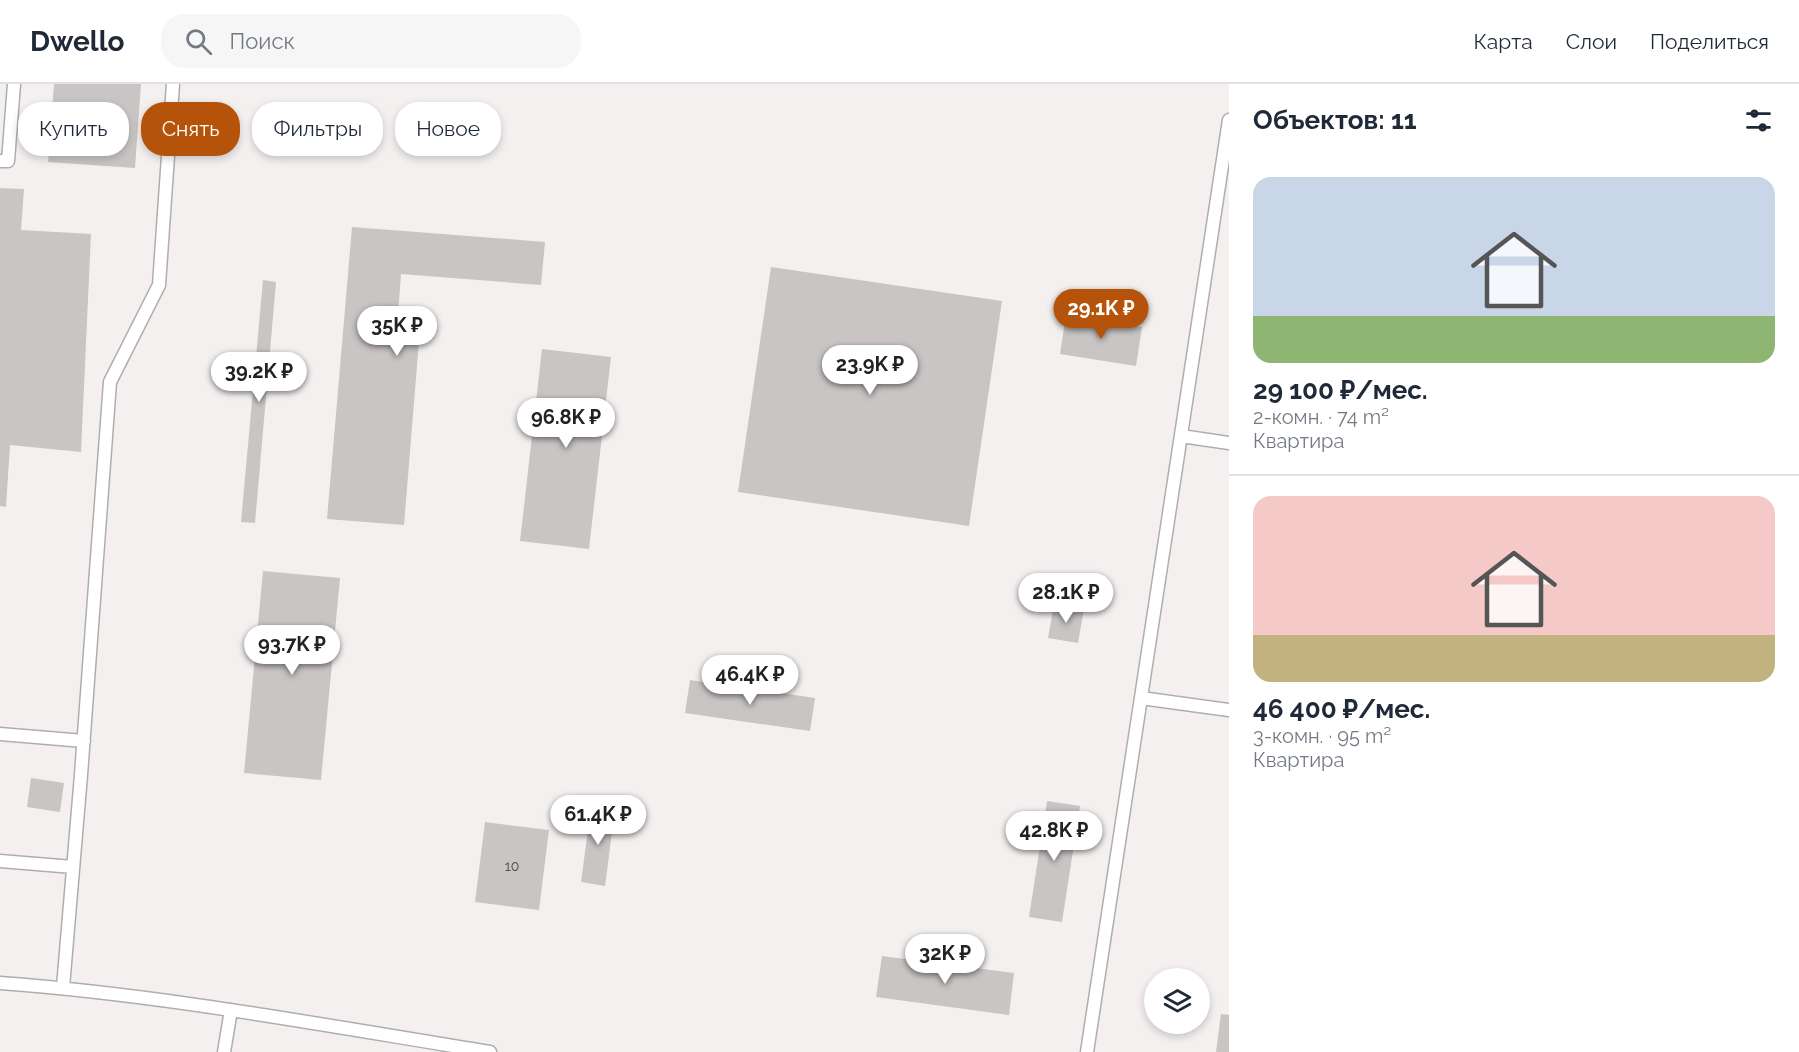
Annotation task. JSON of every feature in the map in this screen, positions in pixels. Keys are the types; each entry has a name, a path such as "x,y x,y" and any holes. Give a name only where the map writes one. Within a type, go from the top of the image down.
{"lane":[{"path":"0,161 8,161 14,84"},
{"path":"63,987 84,741 110,382 159,285 173,84"},
{"path":"1087,1052 1229,120"},
{"path":"1181,436 1229,443"},
{"path":"1141,698 1229,710"},
{"path":"0,734 84,741"},
{"path":"0,861 73,867"},
{"path":"0,982 63,987 490,1052"},
{"path":"224,1052 231,1011"}],"building":[{"path":"54,84 141,84 135,168 48,162 48,156 129,156 129,102 53,102"},
{"path":"0,188 24,189 21,230 91,234 81,452 10,445 6,507 0,506"},
{"path":"352,227 545,242 541,285 401,274 398,315 421,317 404,525 327,519"},
{"path":"771,267 1002,301 969,526 738,492"},
{"path":"263,280 276,282 255,523 241,522"},
{"path":"1066,315 1142,327 1136,366 1060,354"},
{"path":"542,349 611,357 589,549 520,541"},
{"path":"263,571 340,578 321,780 244,773"},
{"path":"1054,604 1084,609 1078,643 1048,638"},
{"path":"690,680 815,698 810,731 685,713"},
{"path":"31,778 64,783 60,812 27,807"},
{"path":"1047,801 1080,806 1062,922 1029,917"},
{"path":"591,807 615,810 605,886 581,882"},
{"path":"485,822 549,830 539,910 475,902"},
{"path":"882,956 1014,973 1009,1015 876,997"},
{"path":"1221,1014 1229,1015 1229,1052 1216,1052"}]}
